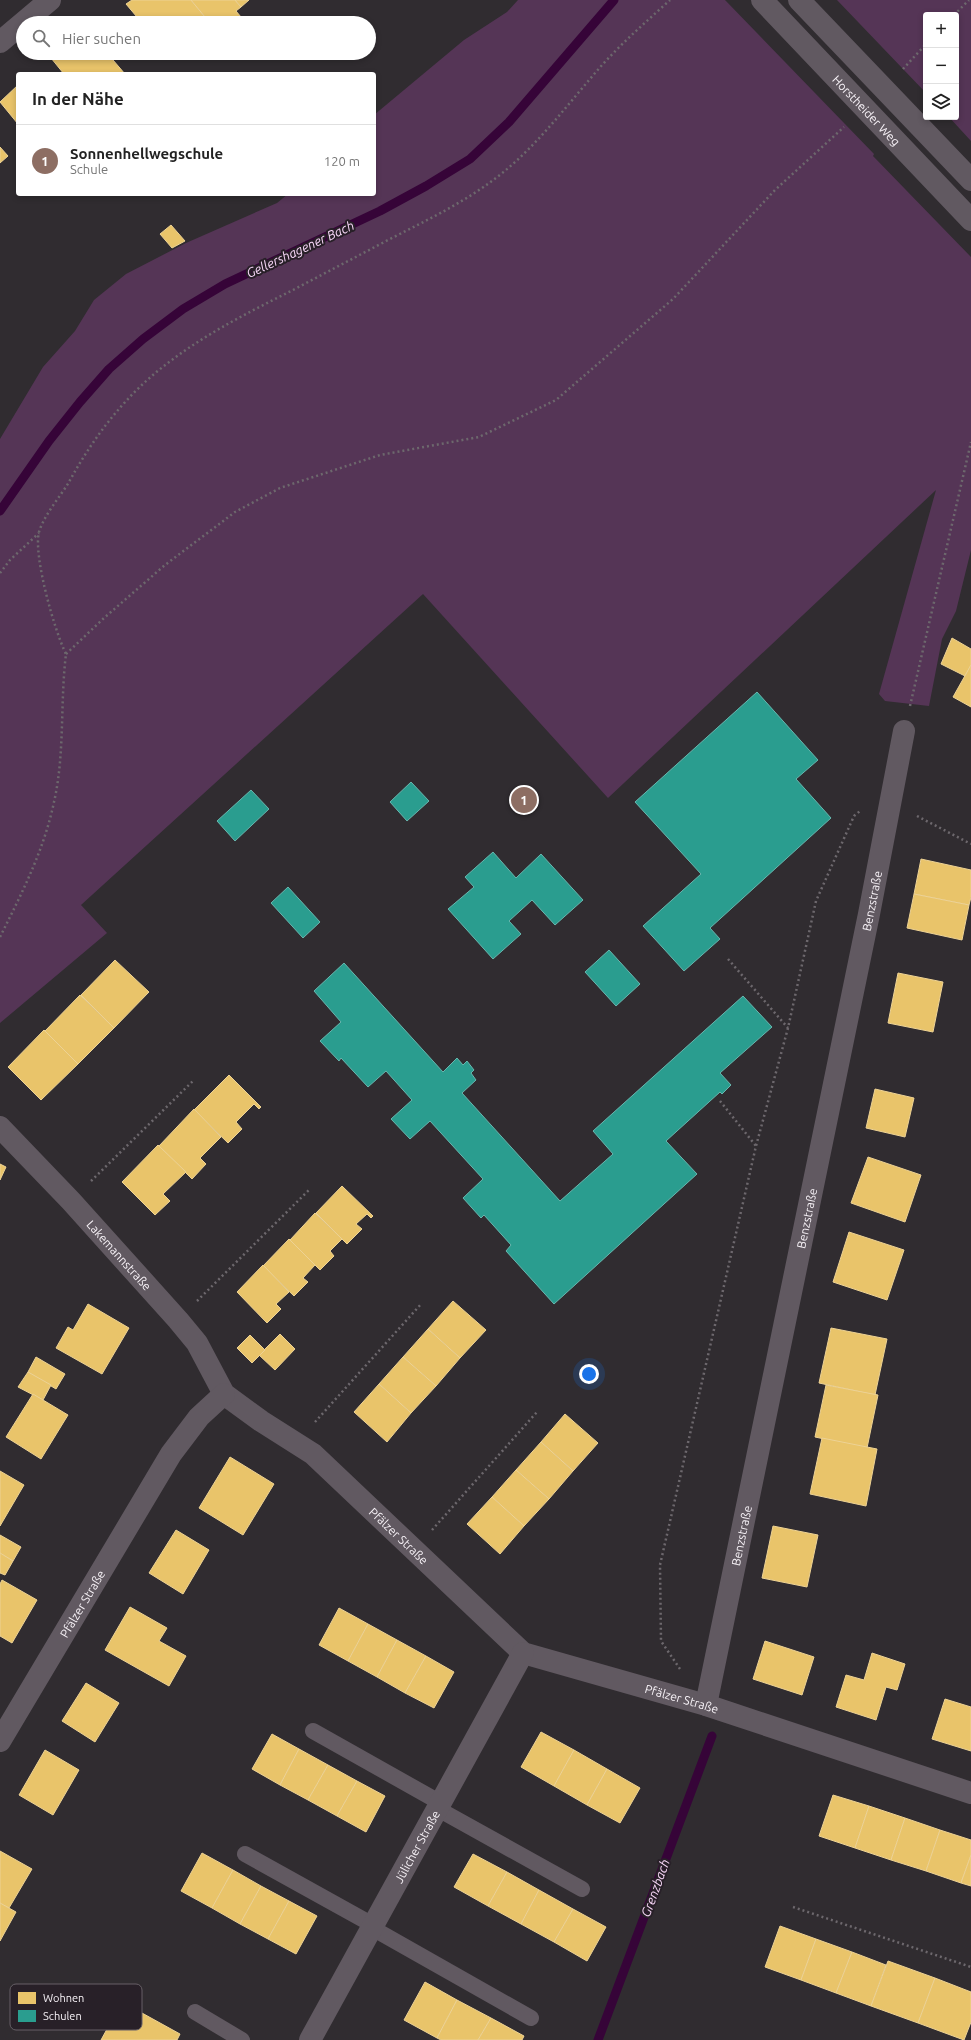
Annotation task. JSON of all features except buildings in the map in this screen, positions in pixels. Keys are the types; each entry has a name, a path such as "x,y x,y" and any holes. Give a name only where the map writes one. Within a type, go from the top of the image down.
{"street":[{"path":"31,16 50,0"},
{"name":"Horstheider Weg","path":"762,0 971,220"},
{"path":"799,0 971,180"},
{"path":"0,42 16,29"},
{"name":"Benzstraße","path":"706,1705 891,803 904,731"},
{"name":"Lakemannstraße","path":"0,1127 71,1201 178,1320 197,1343 224,1394"},
{"name":"Pfälzer Straße","path":"0,1741 171,1454 199,1418 224,1394 313,1454 523,1653 706,1705 971,1793"},
{"name":"Jülicher Straße","path":"310,2040 523,1653"}],"lane":[{"path":"314,1731 582,1889"},
{"path":"245,1854 531,2018"},
{"path":"195,2012 242,2040"}],"path":[{"path":"0,572 10,560 39,532 79,461 107,422 138,389 163,366 192,346 248,313 446,212 501,174 545,131 604,63 631,35 670,0"},
{"path":"957,12 969,0"},
{"path":"66,654 104,618 165,565 235,512 280,488 380,455 479,437 556,400 673,299 775,190 864,108"},
{"path":"904,731 971,442"},
{"path":"0,937 22,893 45,840 55,801 59,770 66,654 59,639 40,565 39,532"},
{"path":"891,803 971,844"},
{"path":"706,1705 660,1641 660,1565 756,1146 788,1028 816,901 854,816 860,810"},
{"path":"728,959 788,1028"},
{"path":"71,1201 194,1080"},
{"path":"720,1101 756,1146"},
{"path":"178,1320 310,1189"},
{"path":"296,1443 422,1303"},
{"path":"414,1549 536,1412"},
{"path":"793,1908 971,1967"}],"shaded area":[{"path":"518,0 725,0 971,257 971,550 956,611 942,639 929,706 885,701 879,694 936,490 608,798 423,594 81,905 107,933 0,1023 0,439 43,367 75,331 94,300 126,274 186,243 277,203 286,196 376,196 376,113 464,40 507,12"},
{"path":"837,0 971,0 971,141 952,120 959,120 959,12 923,12 923,90"}],"waterway":[{"name":"Gellershagener Bach","path":"0,511 49,441 80,402 109,369 143,339 183,309 225,284 380,211 426,186 470,159 509,122 614,0"},
{"name":"Grenzbach","path":"598,2040 712,1736"}],"place":[{"name":"Sonnenhellwegschule","path":"524,800"}]}
